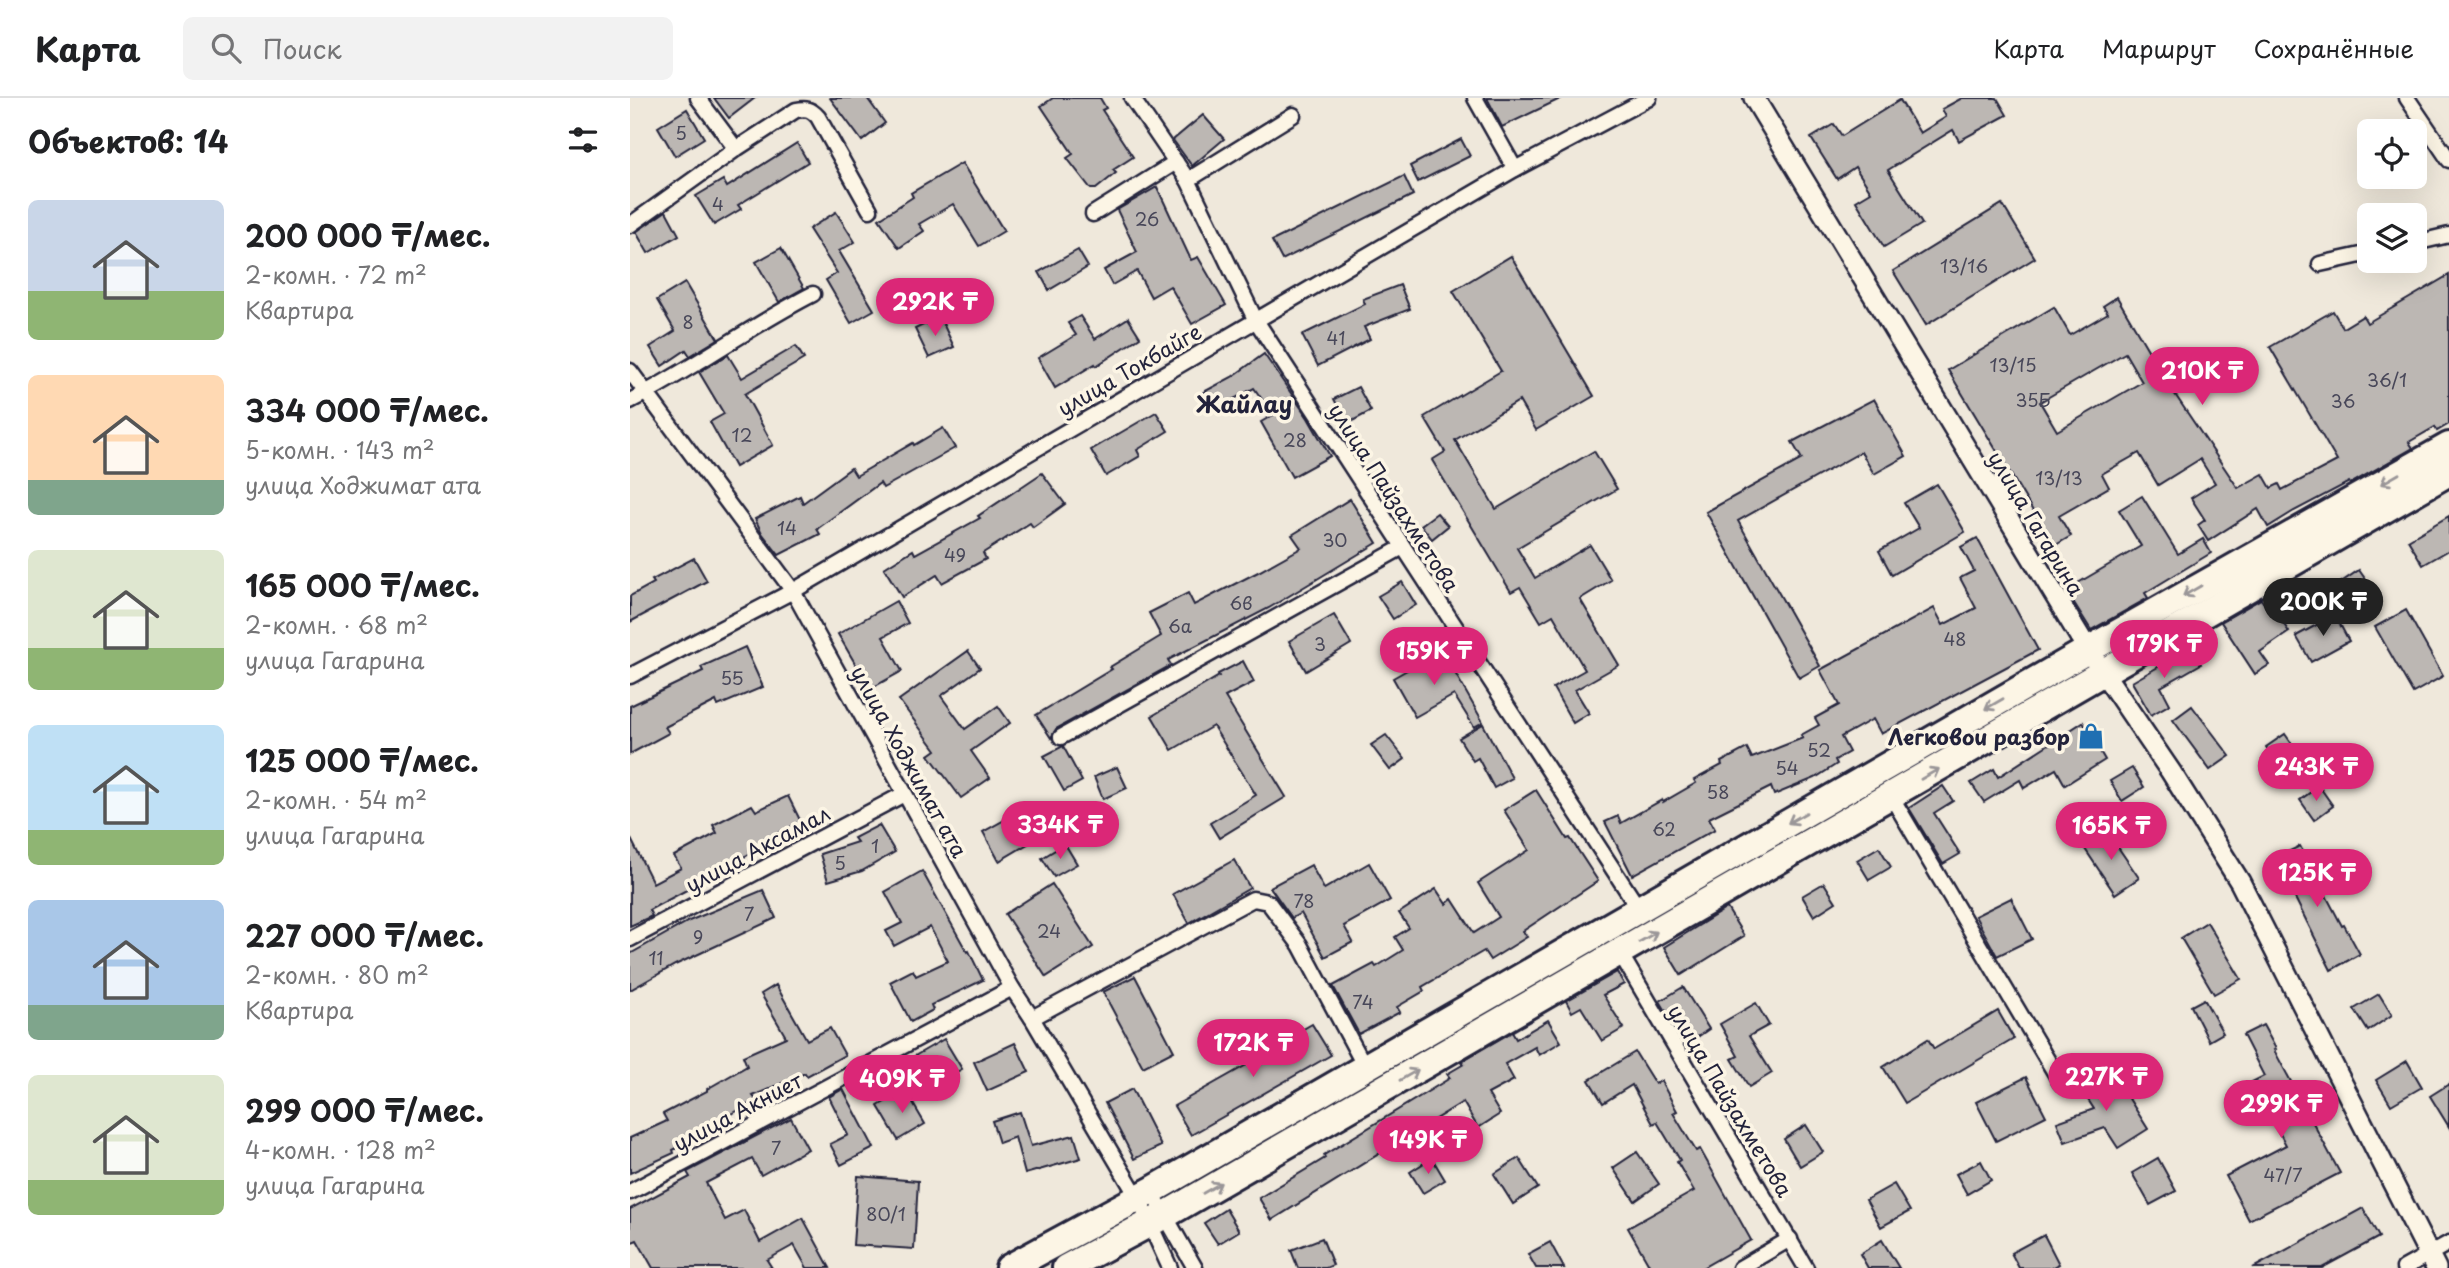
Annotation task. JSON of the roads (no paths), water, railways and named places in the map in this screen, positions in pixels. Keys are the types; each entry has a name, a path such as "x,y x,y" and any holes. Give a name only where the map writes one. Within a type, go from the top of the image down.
{"highway":[{"path":"1009,1268 1144,1194 2088,650 2449,446"},
{"path":"1066,1268 1158,1219 2449,472"}],"main road":[{"name":"улица Гагарина","path":"1754,98 2088,650 2171,772 2240,882 2433,1261"}],"street":[{"path":"698,98 736,149"},
{"name":"улица Пайзахметова","path":"1132,98 1188,180 1255,319 1639,909"},
{"path":"1475,98 1515,169"},
{"name":"улица Токбайге","path":"630,676 793,591 1515,169 1649,98"},
{"path":"2407,98 2449,160"},
{"path":"630,225 736,149 796,110 811,110 818,117 870,211"},
{"path":"1188,180 1293,115"},
{"path":"1093,214 1176,162"},
{"path":"2427,240 2449,235"},
{"path":"2320,264 2357,256"},
{"path":"630,401 668,381 773,314 813,294"},
{"name":"улица Ходжимат ата","path":"630,371 793,591 1012,988 1158,1219 1195,1268"},
{"path":"1061,737 1403,547"},
{"name":"улица Аксамал","path":"630,939 904,794"},
{"path":"1891,796 2061,1083"},
{"path":"1032,1018 1253,899 1268,902 1300,946 1365,1067"},
{"name":"улица Пайзахметова","path":"1620,953 1806,1268"},
{"name":"улица Акниет","path":"630,1192 1012,988"},
{"path":"1158,1219 1170,1268"},
{"path":"1740,1268 1790,1239"},
{"path":"2404,1268 2433,1261 2449,1243"}],"place":[{"name":"Легковои разбор","path":"2091,736"}],"district":[{"name":"Жайлау","path":"1244,403"}]}
